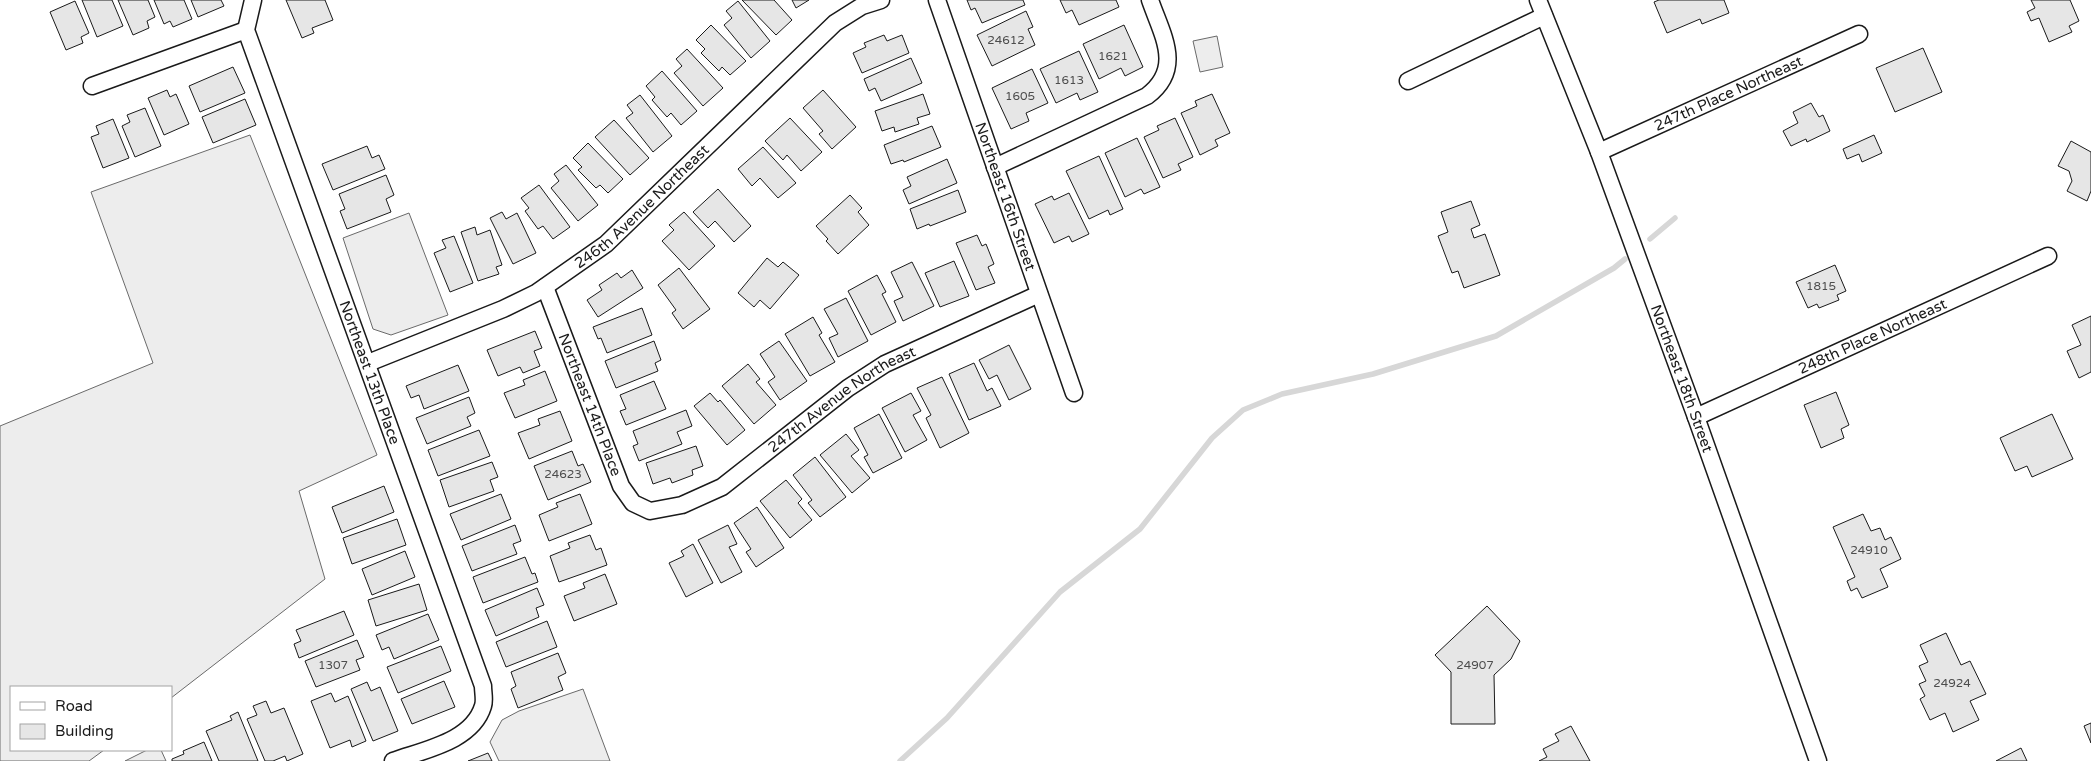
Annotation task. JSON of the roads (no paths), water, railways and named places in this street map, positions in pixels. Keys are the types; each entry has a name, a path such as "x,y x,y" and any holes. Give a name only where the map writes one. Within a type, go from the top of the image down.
{"street":[{"path":"92,86 246,30 253,0"},
{"name":"246th Avenue Northeast","path":"368,363 503,310 545,287 606,244 835,23 862,6 881,0"},
{"name":"Northeast 16th Street","path":"937,0 1074,393"},
{"path":"995,167 1147,96 1158,88 1165,78 1169,54 1150,0"},
{"name":"Northeast 18th Street","path":"1538,0 1599,152 1696,417 1818,761"},
{"path":"1408,81 1544,16"},
{"name":"Northeast 13th Place","path":"246,30 368,363 483,686 484,704 479,716 471,726 452,740 393,761"},
{"name":"247th Place Northeast","path":"1599,152 1859,34"},
{"name":"248th Place Northeast","path":"1696,417 2048,256"},
{"name":"Northeast 14th Place","path":"545,287 621,486 634,502 650,511"},
{"name":"247th Avenue Northeast","path":"650,511 682,505 722,487 848,388 885,364 1039,294"}],"waterway":[{"path":"1650,239 1675,218"},
{"path":"900,761 947,718 1060,592 1140,529 1212,438 1243,410 1282,394 1373,374 1496,336 1614,268 1625,259"}]}
